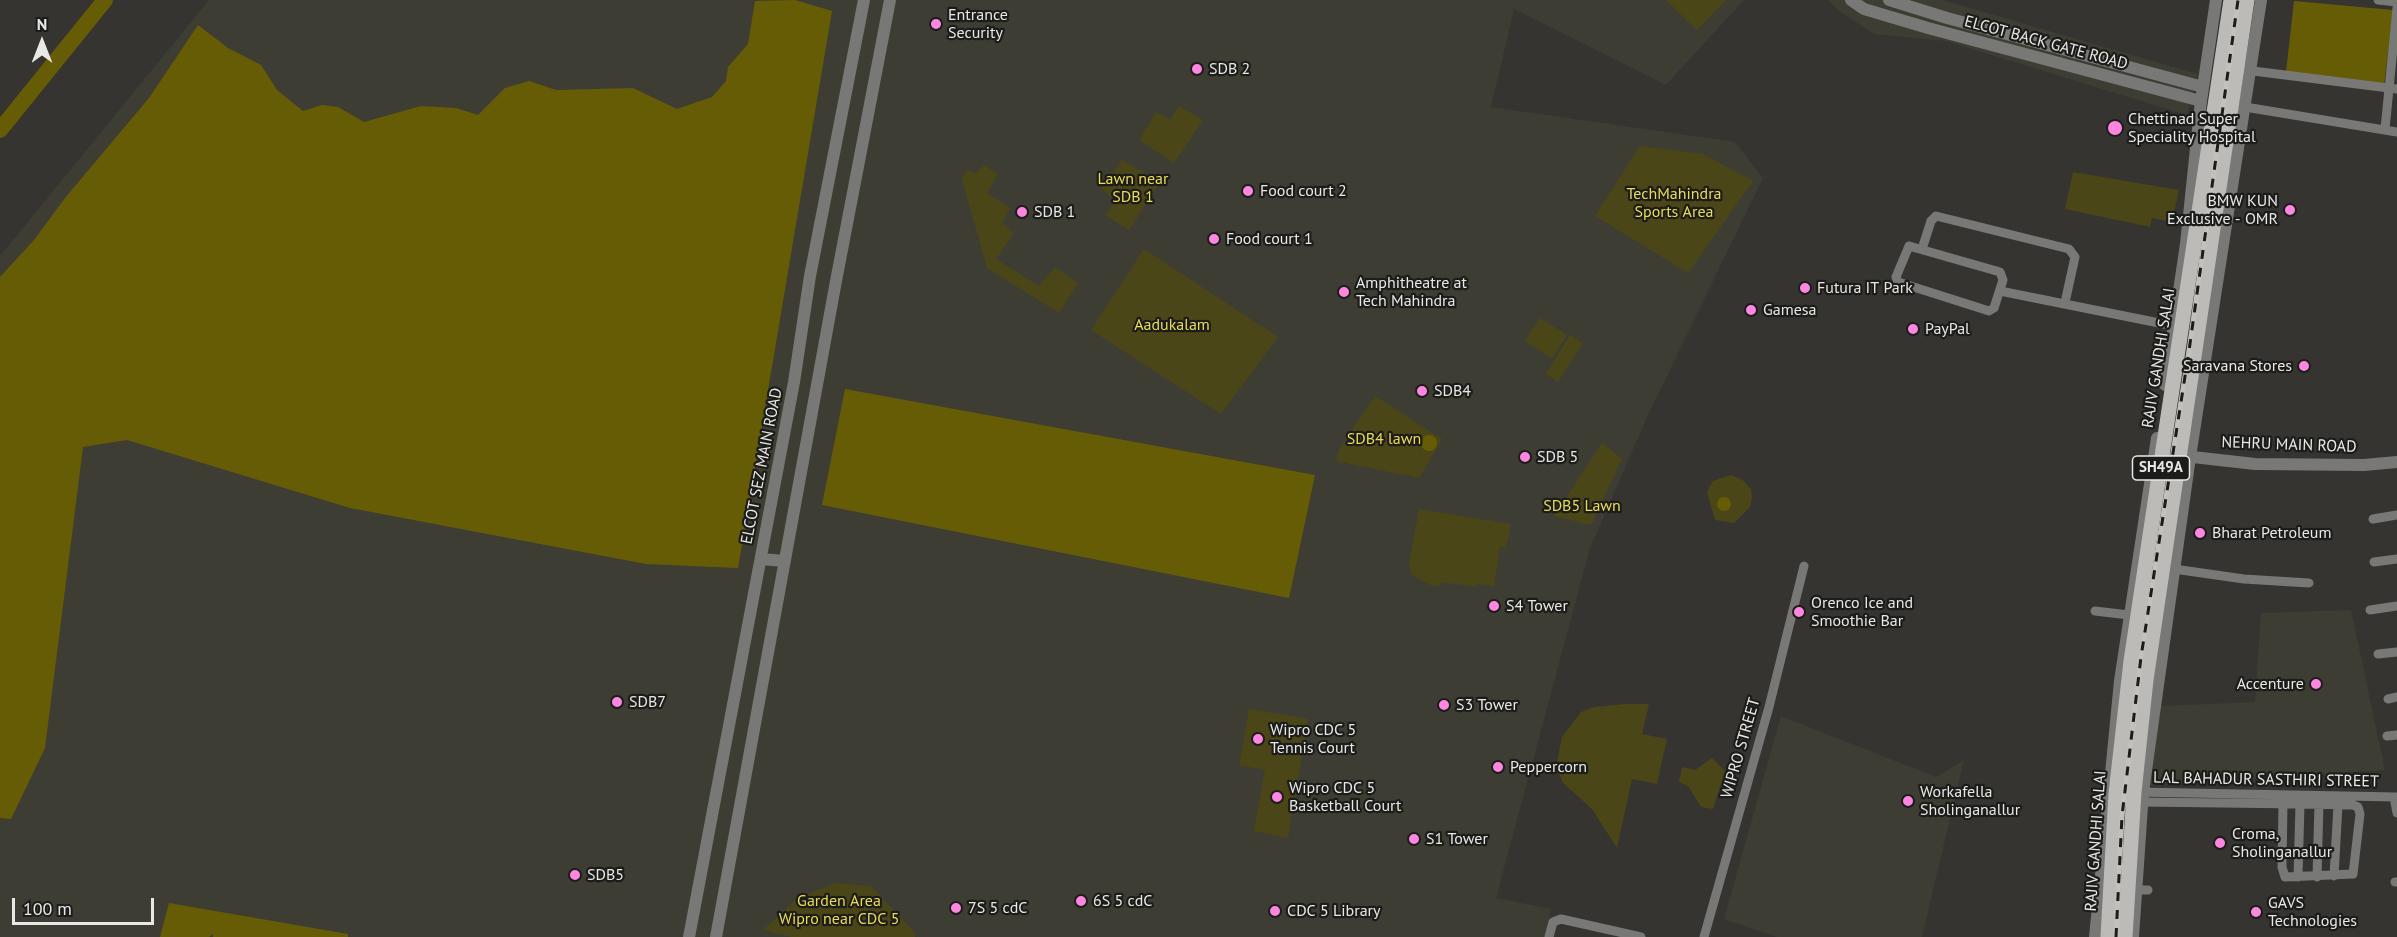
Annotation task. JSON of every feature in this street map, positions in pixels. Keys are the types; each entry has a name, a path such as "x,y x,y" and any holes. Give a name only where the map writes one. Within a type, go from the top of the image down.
{"main road":[{"name":"RAJIV GANDHI SALAI","path":"2108,932 2115,805 2133,616 2231,0"},
{"name":"RAJIV GANDHI SALAI","path":"2128,934 2155,619 2185,456 2243,70 2247,0"},
{"path":"2133,616 2155,619"},
{"path":"2115,805 2138,798"},
{"path":"2108,932 2123,931 2128,934"}],"street":[{"name":"ELCOT SEZ MAIN ROAD","path":"689,937 794,382 810,276 864,0"},
{"path":"717,932 890,0"},
{"name":"ELCOT BACK GATE ROAD","path":"1851,0 1864,9 1928,28 2201,101"},
{"name":"ELCOT BACK GATE ROAD","path":"1889,0 1958,21 2203,87"},
{"path":"2095,937 2117,701 2133,616 2186,244 2201,101 2216,0"},
{"path":"2128,934 2142,890 2138,798 2174,570 2185,456 2245,107 2243,70 2261,0"},
{"path":"2378,0 2397,2"},
{"path":"2385,129 2393,89 2397,8"},
{"path":"2243,70 2393,89"},
{"path":"2245,107 2397,132"},
{"path":"1922,249 1931,221 1936,216 2069,249 2075,257 2066,298"},
{"path":"1909,246 2000,272 2001,288 1994,308 1989,311 1898,282 1896,276 1909,246"},
{"path":"2001,288 2174,323"},
{"path":"2001,288 2066,298 2174,323"},
{"name":"NEHRU MAIN ROAD","path":"2185,456 2256,464 2397,462"},
{"path":"2373,519 2397,515"},
{"path":"761,559 785,561"},
{"path":"2374,562 2397,559"},
{"name":"WIPRO STREET","path":"1704,937 1769,707 1804,566"},
{"path":"2174,570 2244,579 2309,583"},
{"path":"2370,610 2397,606"},
{"path":"2095,611 2133,616"},
{"path":"2378,654 2397,652"},
{"path":"2395,797 2397,813"},
{"name":"LAL BAHADUR SASTHIRI STREET","path":"2138,798 2395,797"},
{"path":"2138,798 2353,805 2358,807 2360,814 2355,871 2334,876 2285,877 2283,873 2283,804"},
{"path":"2298,877 2300,804"},
{"path":"2317,877 2319,804"},
{"path":"2334,876 2338,805"},
{"path":"1550,937 1553,922 1561,919 1641,937"}],"shaded area":[{"path":"209,0 1744,0 1666,85 1514,9 1491,107 1735,142 1763,178 1648,415 1590,548 1496,898 1551,909 1546,937 0,937 0,256"},
{"path":"795,0 832,11 738,568 646,564 350,508 127,440 83,447 45,748 11,819 0,818 0,277 34,240 65,198 149,98 198,25 228,48 261,65 277,90 303,111 322,105 338,107 364,122 421,106 456,108 478,115 505,88 529,81 556,90 633,88 677,109 712,97 726,81 728,67 748,44 755,1"},
{"path":"1828,0 1942,0 2198,74 2187,115 1946,41 1874,34 1839,11"},
{"path":"2294,1 2393,10 2384,85 2286,72"},
{"path":"845,389 1315,475 1289,598 822,505"},
{"path":"1429,435 1435,437 1437,443 1435,449 1429,451 1423,449 1421,443 1423,437"},
{"path":"1721,497 1727,497 1731,504 1727,511 1721,511 1717,507 1717,501"},
{"path":"2351,610 2385,770 2150,786 2161,706 2255,702 2261,613"},
{"path":"1781,716 1936,777 1964,760 1922,937 1777,937 1724,919"},
{"path":"169,903 348,934 348,937 213,937 213,934 209,937 160,937"}],"green space":[{"path":"1666,0 1726,0 1697,30"},
{"path":"1179,106 1203,120 1174,163 1139,140 1156,112 1170,120"},
{"name":"TechMahindra Sports Area","path":"1640,146 1703,154 1753,181 1688,273 1595,216"},
{"name":"Lawn near SDB 1","path":"1122,160 1160,182 1129,230 1106,215 1117,200 1101,189"},
{"path":"984,165 998,174 987,193 1010,208 1002,223 1014,233 996,259 1039,286 1055,267 1078,283 1059,313 987,268 962,179 967,170 976,173"},
{"path":"2073,172 2179,190 2172,222 2152,218 2150,227 2065,209"},
{"name":"Aadukalam","path":"1144,249 1278,337 1221,414 1091,330"},
{"path":"1540,318 1567,335 1552,358 1525,341"},
{"path":"1570,335 1583,343 1558,382 1546,374"},
{"name":"SDB4 lawn","path":"1375,396 1442,439 1419,478 1336,461 1339,449"},
{"name":"SDB5 Lawn","path":"1602,443 1622,459 1591,525 1554,516"},
{"path":"1731,475 1744,481 1751,489 1752,498 1750,507 1734,523 1715,520 1707,492 1713,481"},
{"path":"1419,509 1511,524 1506,547 1500,547 1494,586 1477,584 1476,587 1441,582 1440,586 1432,586 1412,575 1409,564"},
{"path":"1649,704 1642,734 1667,739 1657,784 1632,779 1617,848 1592,809 1563,783 1556,767 1562,737 1581,712 1594,707"},
{"path":"1249,709 1308,719 1288,838 1254,831 1265,770 1239,765"},
{"path":"1712,758 1725,771 1713,809 1701,807 1688,786 1679,782 1682,767 1695,770"},
{"name":"Garden Area Wipro near CDC 5","path":"835,883 871,886 915,933 915,937 792,937 763,930 797,899"}],"waterway":[{"path":"0,130 105,0"}],"railway":[{"path":"2116,937 2122,816 2141,657 2189,351 2238,0"}],"place":[{"name":"Entrance Security","path":"936,24"},
{"name":"SDB 2","path":"1197,69"},
{"name":"Chettinad Super Speciality Hospital","path":"2115,128"},
{"name":"Food court 2","path":"1248,191"},
{"name":"BMW KUN Exclusive - OMR","path":"2290,210"},
{"name":"SDB 1","path":"1022,212"},
{"name":"Food court 1","path":"1214,239"},
{"name":"Futura IT Park","path":"1805,288"},
{"name":"Amphitheatre at Tech Mahindra","path":"1344,292"},
{"name":"Gamesa","path":"1751,310"},
{"name":"PayPal","path":"1913,329"},
{"name":"Saravana Stores","path":"2304,366"},
{"name":"SDB4","path":"1422,391"},
{"name":"SDB 5","path":"1525,457"},
{"name":"Bharat Petroleum","path":"2200,533"},
{"name":"S4 Tower","path":"1494,606"},
{"name":"Orenco Ice and Smoothie Bar","path":"1799,612"},
{"name":"Accenture","path":"2316,684"},
{"name":"SDB7","path":"617,702"},
{"name":"S3 Tower","path":"1444,705"},
{"name":"Wipro CDC 5 Tennis Court","path":"1258,739"},
{"name":"Peppercorn","path":"1498,767"},
{"name":"Wipro CDC 5 Basketball Court","path":"1277,797"},
{"name":"Workafella Sholinganallur","path":"1908,801"},
{"name":"S1 Tower","path":"1414,839"},
{"name":"Croma, Sholinganallur","path":"2220,843"},
{"name":"SDB5","path":"575,875"},
{"name":"6S 5 cdC","path":"1081,901"},
{"name":"7S 5 cdC","path":"956,908"},
{"name":"CDC 5 Library","path":"1275,911"},
{"name":"GAVS Technologies","path":"2256,912"}]}
